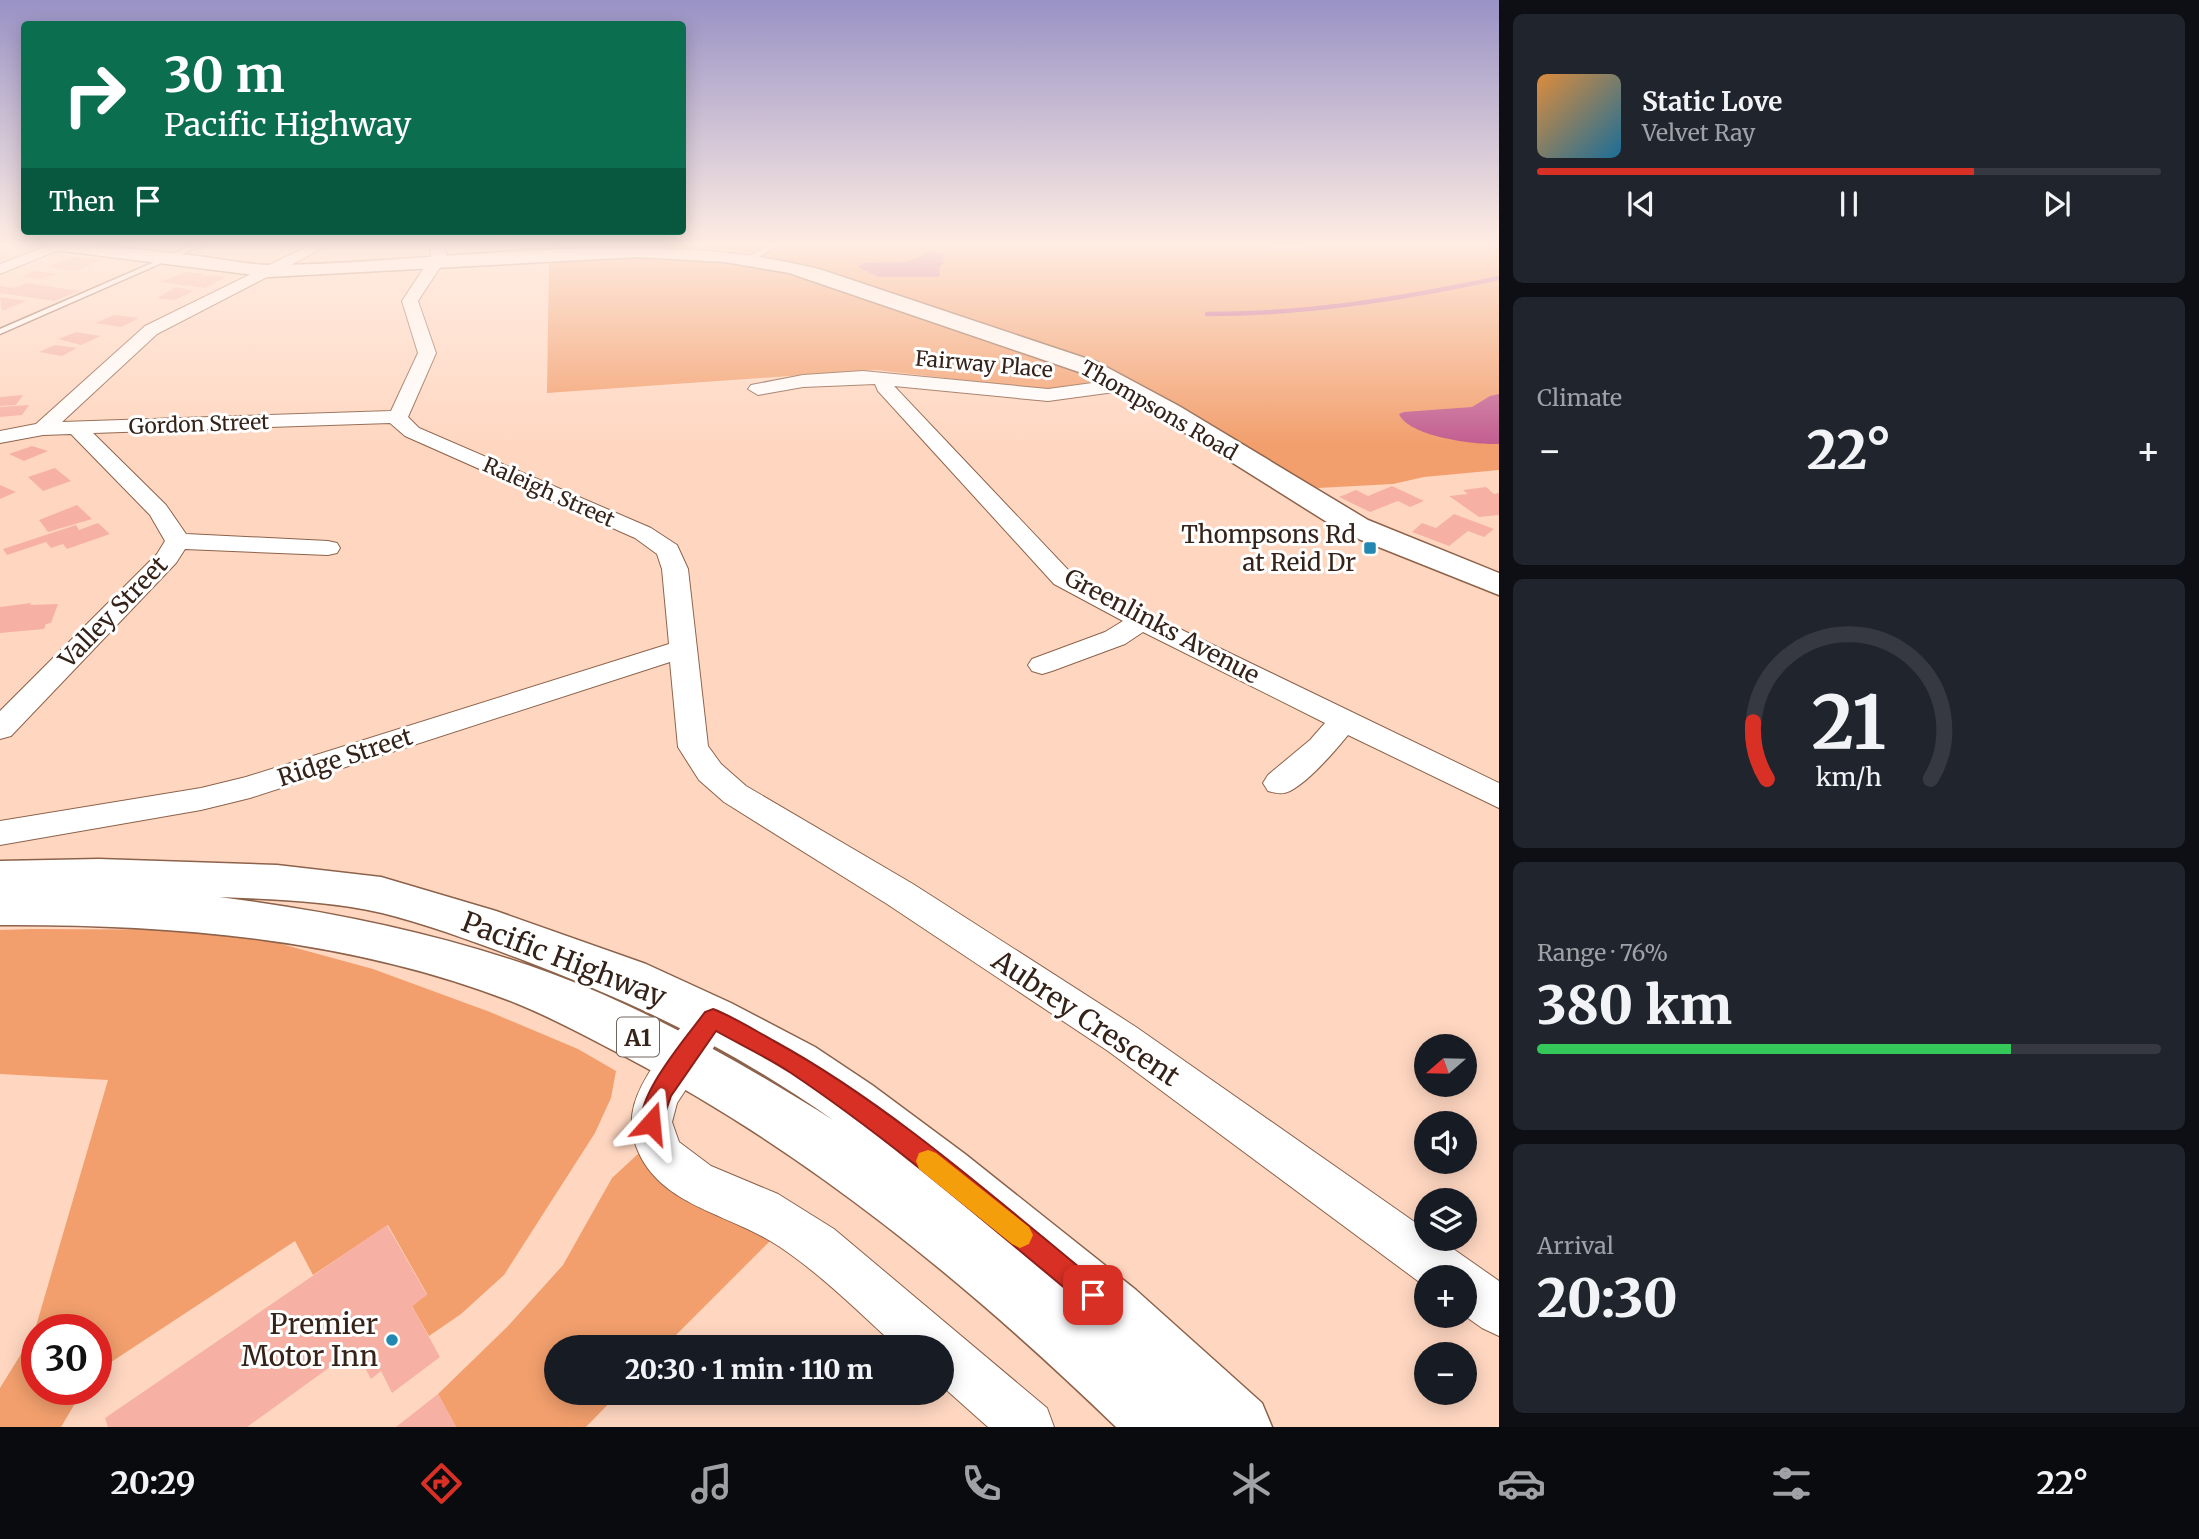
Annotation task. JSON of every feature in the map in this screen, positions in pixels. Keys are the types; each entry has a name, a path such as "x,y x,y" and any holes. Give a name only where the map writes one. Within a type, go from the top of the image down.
{"main road":[{"name":"Thompsons Road","path":"924,311 1068,359 1122,385 1357,527 1499,585"},
{"name":"Pacific Highway","path":"0,878 99,876 277,882 381,895 478,924 616,974 698,1039 811,1137 923,1217 1045,1317 1165,1427"},
{"name":"Pacific Highway","path":"0,907 121,907 263,919 408,949 698,1039 796,1064 853,1103 945,1174 1114,1312 1238,1427"}],"street":[{"path":"43,429 151,330 190,311"},
{"path":"398,417 427,353 427,345 412,311"},
{"name":"Fairway Place","path":"758,388 839,379 883,380 1048,395 1122,385"},
{"name":"Greenlinks Avenue","path":"883,380 885,387 1063,579 1142,621 1499,797"},
{"name":"Gordon Street","path":"0,438 43,429 398,417"},
{"name":"Raleigh Street","path":"398,417 412,432 643,533 668,550 675,569 693,747 710,772"},
{"name":"Valley Street","path":"0,729 167,558 177,541 172,527 156,504 77,429"},
{"path":"177,541 328,548"},
{"path":"1042,665 1115,638 1142,621"},
{"name":"Ridge Street","path":"0,833 201,799 250,787 683,649"},
{"path":"1279,782 1321,747 1345,720"},
{"name":"Aubrey Crescent","path":"710,772 735,794 900,894 1122,1039 1436,1265"},
{"path":"698,1039 663,1089 654,1108 651,1123 657,1146 669,1164 692,1179 773,1216 814,1243 921,1335"},
{"path":"1477,1295 1499,1311"},
{"path":"954,1363 1028,1427"}],"lane":[{"path":"0,332 49,311"}],"shaded area":[{"path":"548,311 912,311 1013,345 1100,380 1062,389 1039,389 876,370 547,393"},
{"path":"941,311 1499,311 1499,470 1424,477 1393,484 1318,488 1285,473 1100,364"},
{"path":"1499,394 1499,444 1460,441 1429,434 1405,422 1399,414 1472,407 1490,396"},
{"path":"0,930 230,930 373,969 490,1012 578,1049 616,1071 611,1098 595,1133 504,1275 461,1314 429,1336 412,1306 427,1294 388,1225 313,1275 295,1241 112,1361 112,1314 40,1314 108,1080 0,1074"},
{"path":"639,1153 653,1171 774,1237 676,1335 544,1335 544,1405 607,1405 586,1427 456,1427 438,1394 507,1327 563,1265 612,1178"},
{"path":"21,1354 21,1405 74,1405 61,1427 0,1427 0,1388"}],"building":[{"path":"114,315 139,318 121,327 95,323"},
{"path":"76,332 101,336 81,345 58,339"},
{"path":"55,345 77,348 62,356 39,352"},
{"path":"23,395 16,405 0,406 0,397"},
{"path":"29,405 22,415 0,417 0,407"},
{"path":"32,446 48,451 24,461 9,454"},
{"path":"55,468 71,481 43,491 28,477"},
{"path":"0,485 16,492 0,499"},
{"path":"1392,486 1424,501 1410,507 1398,501 1370,512 1339,497 1356,490 1368,496"},
{"path":"1486,487 1494,494 1499,493 1499,515 1479,517 1449,496 1468,494 1463,490"},
{"path":"77,505 92,519 48,532 39,520"},
{"path":"1454,514 1494,529 1484,537 1468,531 1449,546 1412,532 1422,523 1436,528"},
{"path":"98,523 110,534 67,549 63,544 51,548 46,542 7,555 3,549 76,525 79,530"},
{"path":"31,603 30,605 58,604 51,623 46,624 44,629 0,633 0,607"},
{"path":"387,1225 427,1295 412,1306 440,1357 392,1393 381,1371 371,1379 355,1349 247,1427 108,1427 105,1418"},
{"path":"438,1394 456,1427 396,1427"}],"waterway":[{"path":"1207,314 1286,311"}],"slow traffic":[{"path":"928,1161 1020,1235"}],"place":[{"name":"Thompsons Rd at Reid Dr","path":"1370,548"},
{"name":"Premier Motor Inn","path":"392,1340"}],"route":[{"path":"651,1123 654,1108 663,1089 713,1018 796,1064 853,1103 1093,1295"}]}
